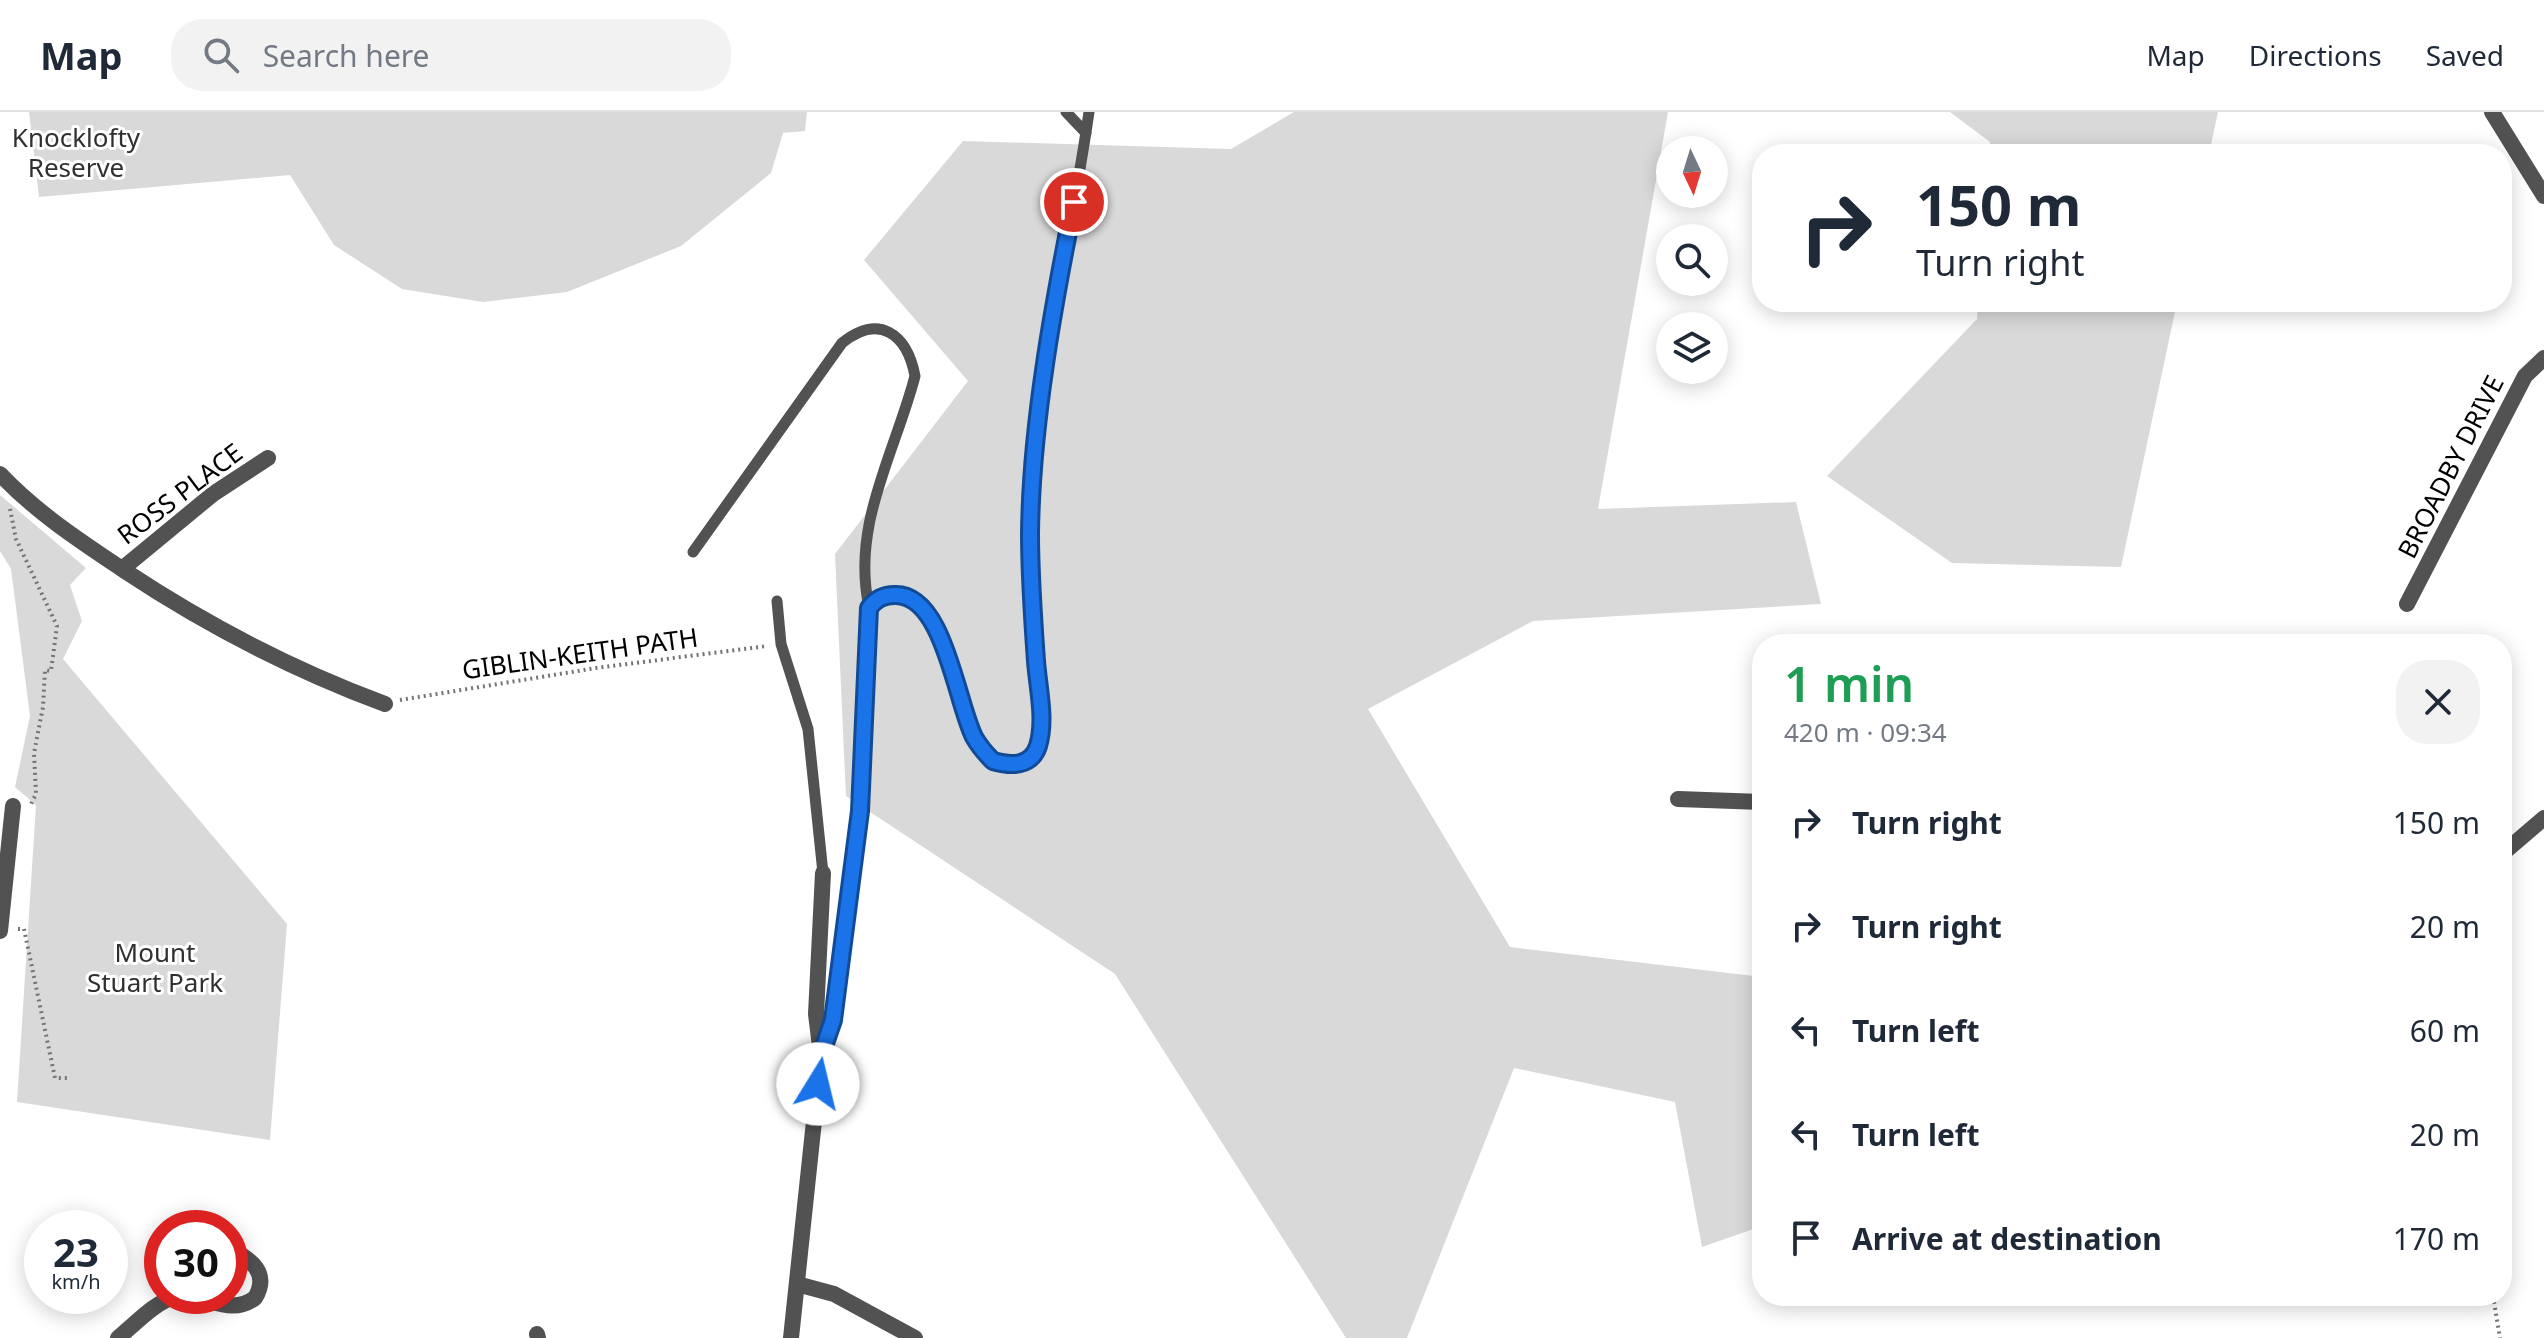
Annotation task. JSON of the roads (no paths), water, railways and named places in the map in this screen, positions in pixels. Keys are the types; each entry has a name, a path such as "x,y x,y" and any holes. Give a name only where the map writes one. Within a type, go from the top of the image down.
{"street":[{"path":"2492,112 2512,144"},
{"path":"2512,144 2544,196"},
{"name":"BROADBY DRIVE","path":"2407,604 2525,376 2544,358"},
{"name":"ROSS PLACE","path":"122,569 213,494 268,458"},
{"path":"0,474 60,529 184,611 308,676 385,704"},
{"path":"1678,799 1752,802"},
{"path":"6,931 13,806"},
{"path":"2512,845 2544,818"},
{"path":"791,1338 821,1055 816,1014 823,873"},
{"path":"821,1055 833,1020 852,883"},
{"path":"248,1258 259,1271 261,1281 255,1298 248,1301"},
{"path":"797,1284 834,1294 915,1338"},
{"path":"118,1338 150,1314"}],"lane":[{"path":"1066,112 1086,133"},
{"path":"869,607 883,596 896,594 909,596 921,603 934,624 974,736 983,751 993,761 1007,765 1032,758 1041,730 1031,590 1033,493 1062,264 1089,112"},
{"path":"693,552 842,343 855,333 871,328 889,332 906,349 915,376 874,497 866,540 865,589 869,607 863,780 852,883"},
{"path":"777,601 781,644 808,729 823,873"}],"park label":[{"name":"Knocklofty Reserve","path":"76,153"},
{"name":"Mount Stuart Park","path":"155,968"}]}
